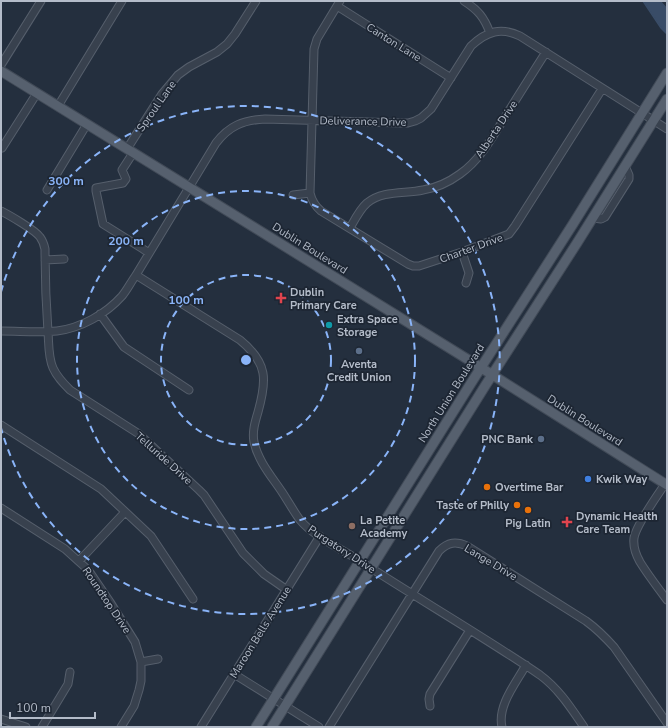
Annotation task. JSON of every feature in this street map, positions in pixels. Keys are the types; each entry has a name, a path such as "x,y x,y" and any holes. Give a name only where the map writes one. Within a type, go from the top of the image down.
{"main road":[{"name":"Dublin Boulevard","path":"1,71 481,368 666,485"},
{"name":"North Union Boulevard","path":"256,727 667,73"},
{"path":"272,727 667,99"}],"street":[{"path":"1,65 41,1"},
{"path":"58,106 122,1"},
{"name":"Sproul Lane","path":"149,253 103,224 96,188 123,183 126,179 122,170 130,151 162,94 178,75 228,44 256,1"},
{"path":"464,1 479,13 487,25 490,33 503,31 514,33 667,129"},
{"path":"293,195 310,193 315,44 338,3"},
{"name":"Canton Lane","path":"338,3 451,78"},
{"name":"Deliverance Drive","path":"1,331 48,331 76,326 85,323 100,314 115,302 136,276 221,137 236,125 256,119 400,123 415,121 431,109 471,46 479,38 490,33"},
{"name":"Alberta Drive","path":"350,228 363,207 377,197 392,193 430,189 454,178 469,168 484,150 546,52"},
{"name":"Charter Drive","path":"310,193 317,208 413,266 425,265 462,252 509,234 602,88"},
{"path":"2,148 37,93"},
{"path":"47,190 86,124"},
{"name":"Telluride Drive","path":"1,211 38,234 43,243 45,249 47,325 50,359 53,368 62,383 70,390 146,440 204,495 238,547 249,560 264,574 287,590"},
{"path":"462,252 468,273 466,283"},
{"path":"45,260 64,259"},
{"name":"Purgatory Drive","path":"136,276 240,340 254,353 263,370 264,380 263,395 254,424 254,442 260,459 301,521 320,536 526,665 552,685 568,703 584,727"},
{"path":"100,314 124,347 189,390"},
{"path":"1,425 97,487 125,512 151,536 193,599"},
{"path":"666,485 640,525 634,542 640,562 667,600"},
{"name":"Roundtop Drive","path":"1,508 65,549 79,561 91,574 135,642 141,662 141,681 134,706 121,727"},
{"path":"79,561 125,512"},
{"name":"Maroon Bells Avenue","path":"201,727 320,536"},
{"name":"Lange Drive","path":"329,727 439,551 444,546 456,543 467,546 586,621 599,631 614,648 667,723"},
{"path":"430,706 430,694 470,630"},
{"path":"141,662 158,659"},
{"path":"502,727 501,717 504,704 526,665"},
{"path":"42,727 68,684 70,672"},
{"path":"234,674 319,727"},
{"path":"1,719 26,727"}],"water":[{"path":"643,1 660,1 667,9 667,34 661,28"}],"waterway":[{"path":"643,1 661,28 667,34"},
{"path":"660,1 667,9"}],"place":[{"name":"Dublin Primary Care","path":"281,298"},
{"name":"Extra Space Storage","path":"329,325"},
{"name":"Aventa Credit Union","path":"359,351"},
{"name":"PNC Bank","path":"541,439"},
{"name":"Kwik Way","path":"588,479"},
{"name":"Overtime Bar","path":"487,487"},
{"name":"Taste of Philly","path":"517,505"},
{"name":"Pig Latin","path":"528,510"},
{"name":"Dynamic Health Care Team","path":"567,522"},
{"name":"La Petite Academy","path":"352,526"}]}
